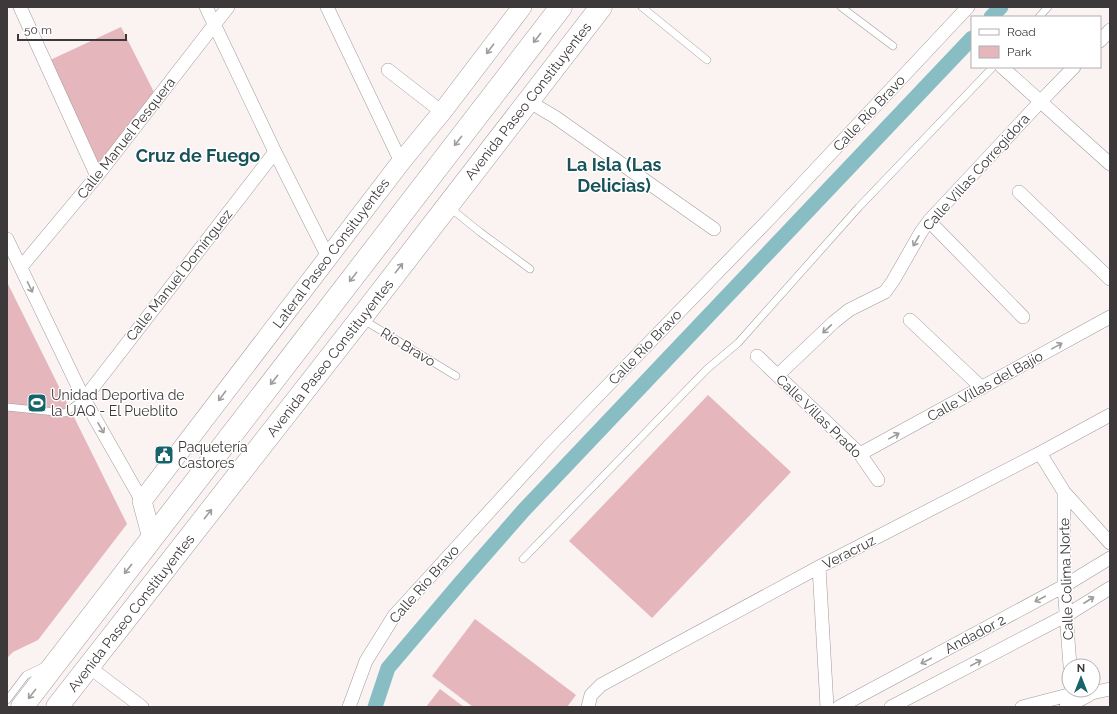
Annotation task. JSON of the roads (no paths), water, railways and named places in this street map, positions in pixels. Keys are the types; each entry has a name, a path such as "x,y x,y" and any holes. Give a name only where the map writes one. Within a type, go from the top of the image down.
{"highway":[{"name":"Avenida Paseo Constituyentes","path":"22,707 561,7"},
{"name":"Avenida Paseo Constituyentes","path":"58,707 601,7"}],"street":[{"path":"20,7 97,176"},
{"path":"206,7 274,152 328,257"},
{"name":"Calle Manuel Pesquera","path":"21,267 97,176 228,7"},
{"path":"327,7 400,162"},
{"name":"Lateral Paseo Consituyentes","path":"142,501 400,162 442,112 522,7"},
{"name":"Calle Río Bravo","path":"349,707 366,661 394,616 550,445 773,215 968,7"},
{"path":"1101,40 1110,30"},
{"path":"1003,68 1110,164"},
{"name":"Calle Villas Corregidora","path":"778,376 834,322 849,310 885,292 929,221 1073,68"},
{"path":"388,70 442,112"},
{"path":"528,101 555,117 714,229"},
{"name":"Calle Manuel Domínguez","path":"84,399 274,152"},
{"path":"1019,192 1110,279"},
{"path":"929,221 1023,317"},
{"path":"7,239 84,399 142,501 152,538"},
{"name":"Calle Villas del Bajío","path":"860,454 1110,317"},
{"path":"910,320 982,388"},
{"name":"Calle Villas Prado","path":"757,356 860,454 878,480"},
{"name":"Veracruz","path":"590,701 601,685 819,567 1040,453 1110,415"},
{"path":"1040,453 1064,492 1110,543"},
{"name":"Calle Colima Norte","path":"1064,492 1064,586 1070,658"},
{"name":"Andador 2","path":"839,707 1064,586 1110,558"},
{"path":"819,567 827,707"},
{"name":"Andador 2","path":"891,707 1067,616 1110,588"},
{"path":"89,667 142,707"},
{"path":"1022,707 1071,700 1110,689"}],"lane":[{"path":"642,7 707,60"},
{"path":"841,7 893,46"},
{"path":"1040,16 1048,7"},
{"path":"523,559 707,369 738,343 859,207 991,68"},
{"path":"448,205 480,232 530,269"},
{"name":"Río Bravo","path":"361,318 456,376"},
{"path":"7,407 65,413 84,399"},
{"path":"7,700 26,675 58,661"}],"waterway":[{"path":"992,16 1001,7"},
{"path":"375,707 388,668 523,511 971,39"}],"place":[{"name":"Unidad Deportiva de la UAQ - El Pueblito","path":"37,403"},
{"name":"Paquetería Castores","path":"164,455"}],"district":[{"name":"Cruz de Fuego","path":"198,155"},
{"name":"La Isla (Las Delicias)","path":"614,174"}]}
